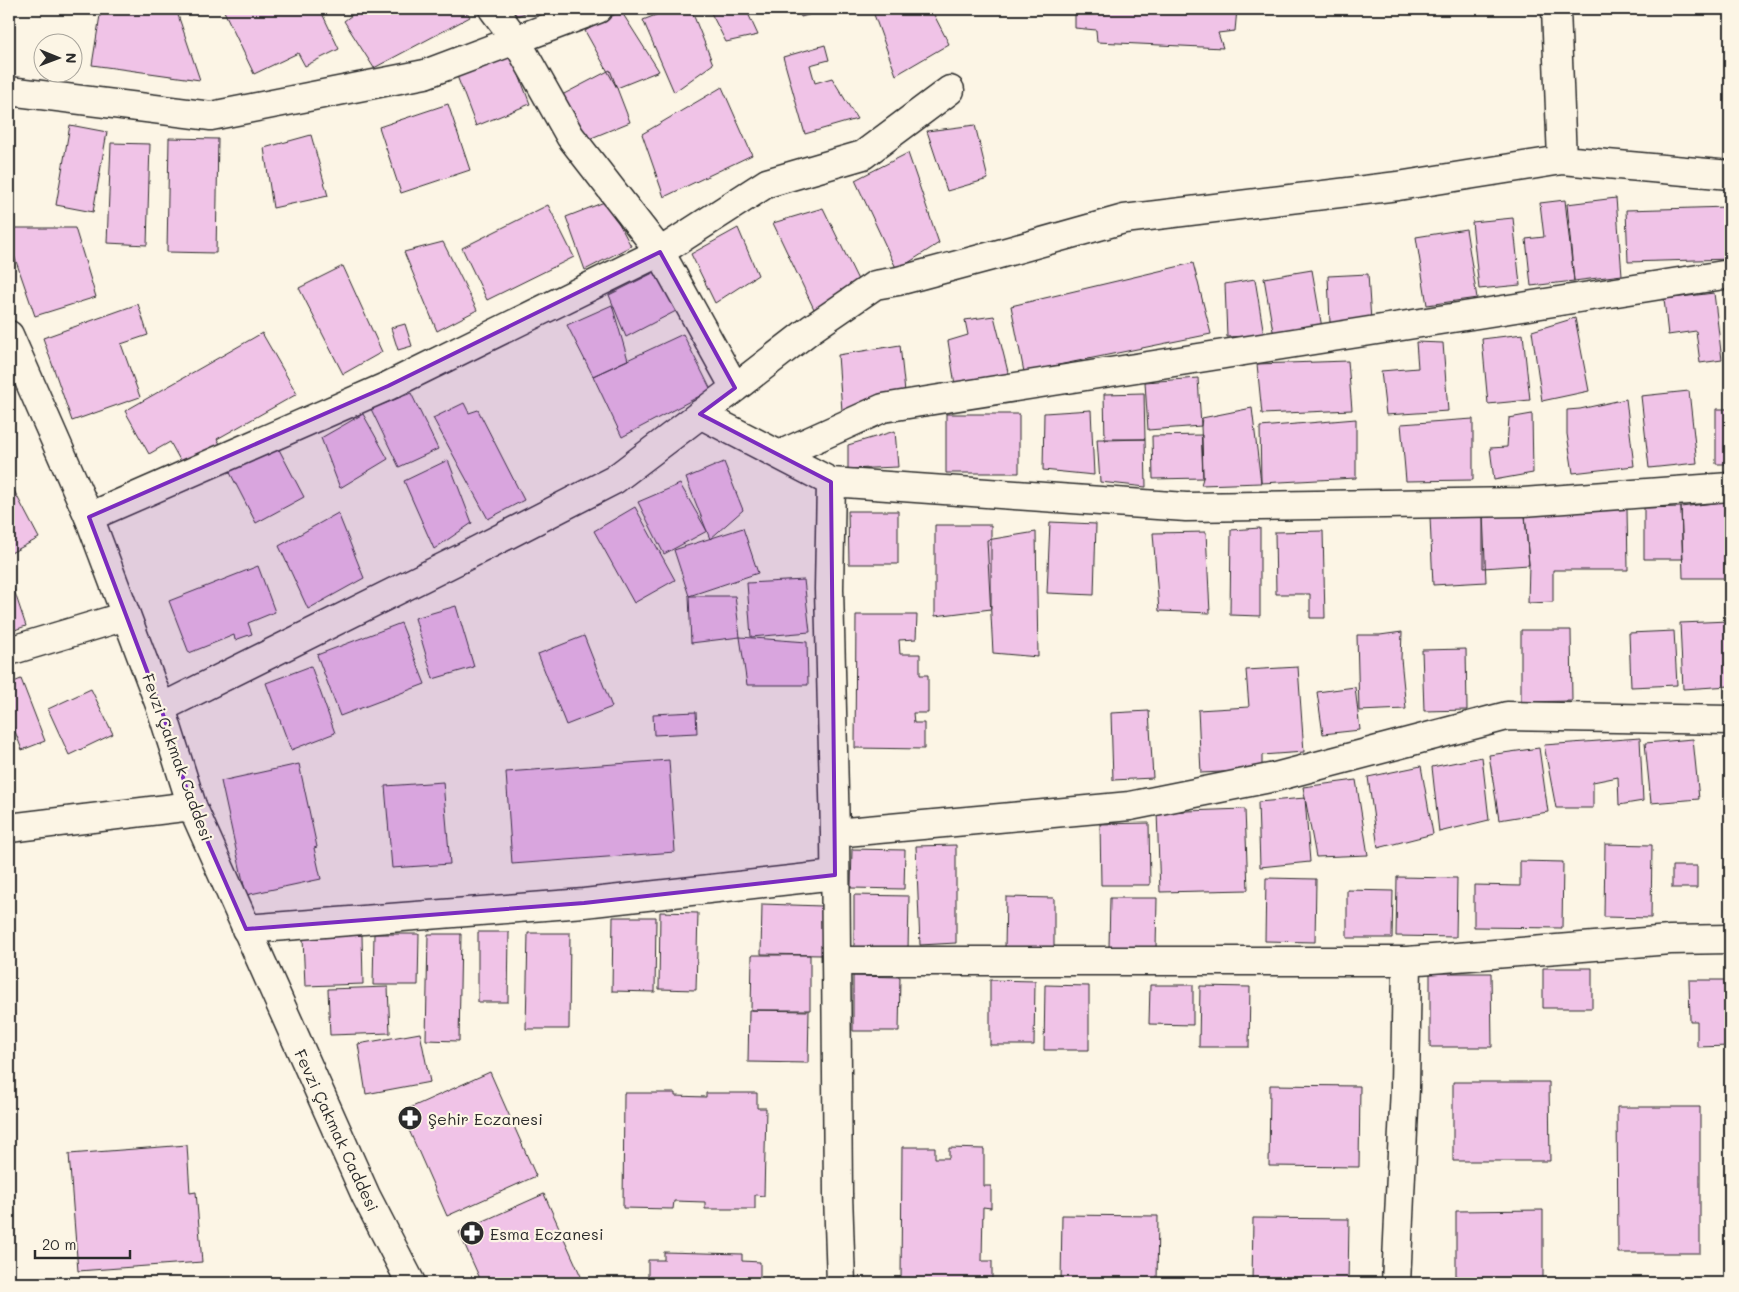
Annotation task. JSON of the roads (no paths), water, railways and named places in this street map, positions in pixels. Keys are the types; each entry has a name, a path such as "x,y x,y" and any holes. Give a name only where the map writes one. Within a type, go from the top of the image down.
{"street":[{"path":"493,9 516,40 570,136 660,252 735,388"},
{"path":"9,91 211,116 425,74 598,9"},
{"path":"1556,9 1562,160"},
{"path":"89,517 388,386 660,252 767,183 863,155 950,90"},
{"path":"161,708 453,563 614,480 811,328 875,284 898,281 990,257 1124,219 1398,186 1562,160 1730,175"},
{"path":"779,455 883,408 1730,274"},
{"name":"Fevzi Çakmak Caddesi","path":"9,335 89,517 161,708 192,806 366,1196 411,1283"},
{"path":"700,414 831,482 1186,507 1523,502 1730,487"},
{"path":"831,482 829,590 835,833 838,1194 841,1283"},
{"path":"9,651 126,616"},
{"path":"835,833 1130,806 1274,777 1507,716 1730,720"},
{"path":"9,828 192,806"},
{"path":"246,929 584,903 835,875"},
{"path":"836,961 1407,961 1670,940 1730,939"},
{"path":"1396,1283 1406,1087 1407,961"}],"place":[{"name":"Şehir Eczanesi","path":"410,1118"},
{"name":"Esma Eczanesi","path":"472,1233"}]}
